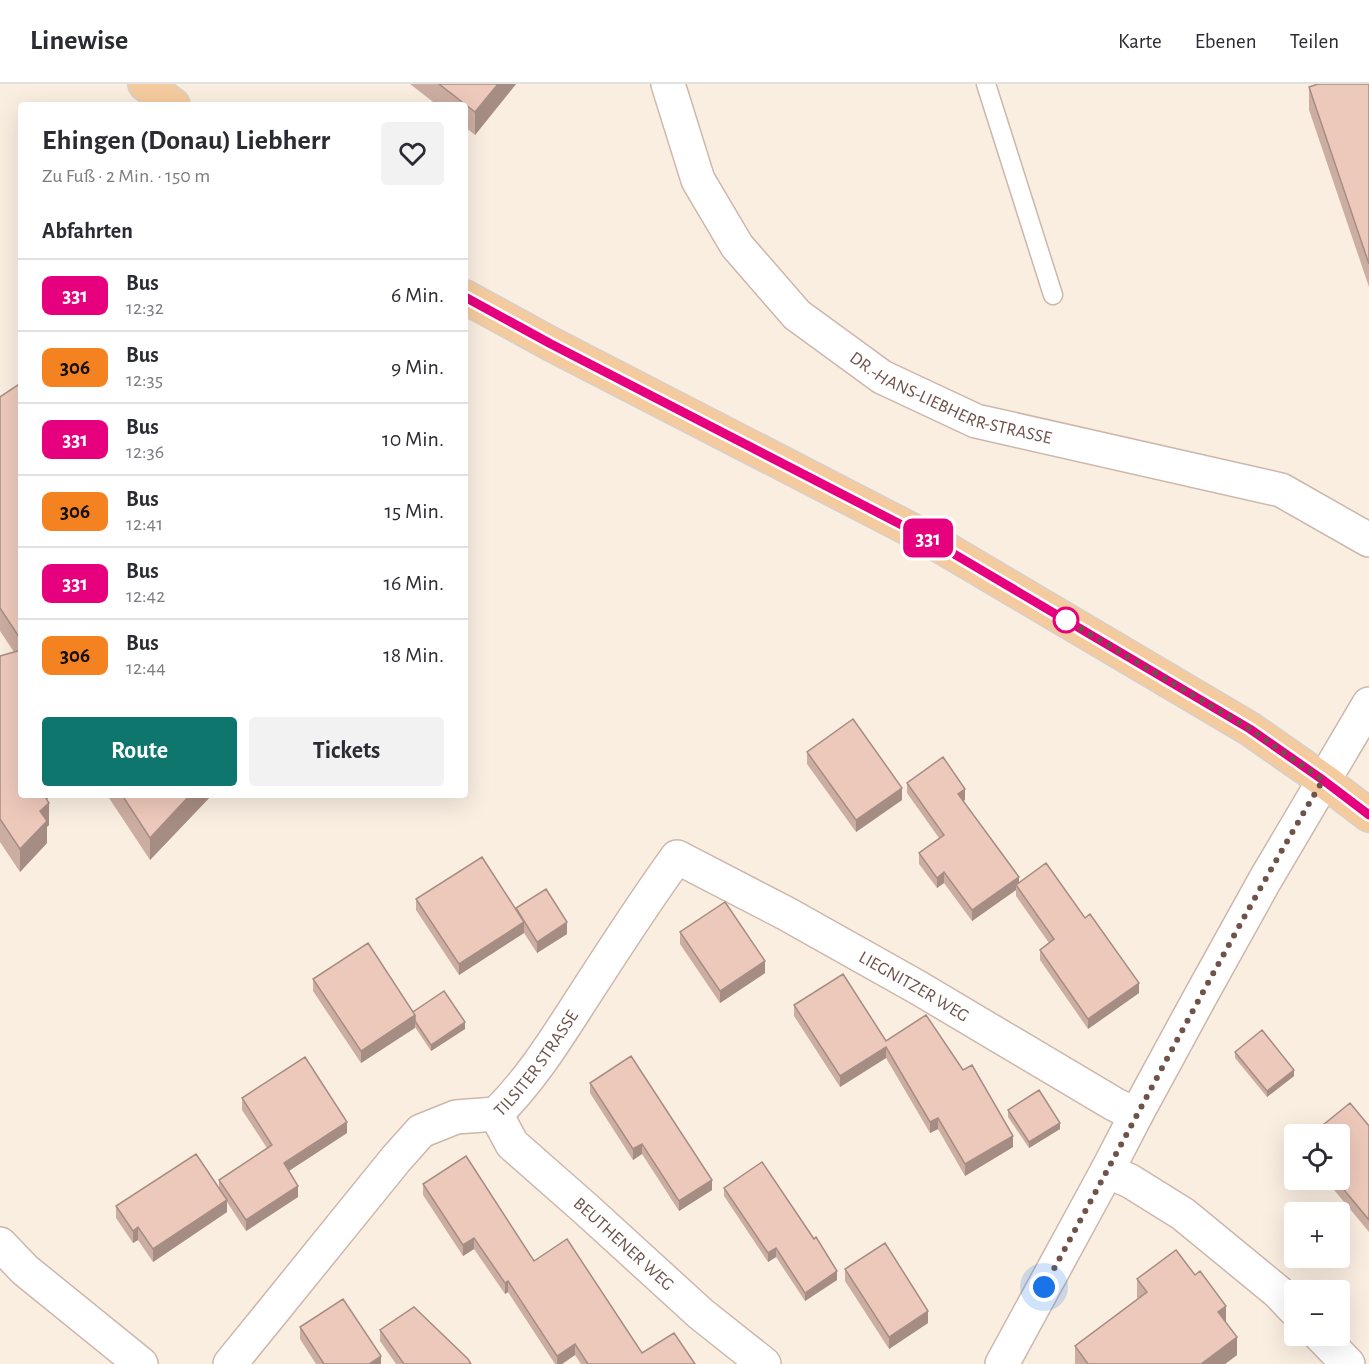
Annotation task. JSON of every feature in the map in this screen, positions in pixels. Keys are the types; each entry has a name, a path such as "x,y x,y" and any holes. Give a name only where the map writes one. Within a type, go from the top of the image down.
{"main road":[{"path":"145,84 169,102"},
{"path":"468,299 551,344 927,538 1250,729 1323,780 1369,816"}],"street":[{"name":"DR.-HANS-LIEBHERR-STRASSE","path":"668,84 698,180 737,246 797,315 882,377 976,421 1281,490 1369,540"},
{"path":"1002,1364 1259,890 1369,704"},
{"name":"TILSITER STRASSE","path":"230,1364 421,1131 456,1117 496,1114 515,1096 543,1060 637,913 677,857 689,862"},
{"name":"LIEGNITZER WEG","path":"689,862 797,919 1136,1115"},
{"name":"BEUTHENER WEG","path":"496,1114 512,1144 701,1314 764,1364"},
{"path":"1107,1171 1130,1181 1182,1214 1284,1299"},
{"path":"0,1244 25,1270 141,1364"},
{"path":"1331,1346 1348,1364"}],"lane":[{"path":"986,84 1053,295"}],"building":[{"path":"439,84 498,84 475,112 468,107 468,102 462,102"},
{"path":"1318,84 1369,84 1369,264 1309,87"},
{"path":"18,385 18,635 0,608 0,397"},
{"path":"18,651 18,798 46,798 49,803 40,811 47,821 20,849 0,819 0,656"},
{"path":"853,719 902,788 856,820 807,752"},
{"path":"943,757 965,789 958,794 1019,877 972,910 944,872 937,878 919,853 944,835 907,783"},
{"path":"124,798 187,798 150,838"},
{"path":"482,857 524,922 459,964 416,899"},
{"path":"1046,863 1085,918 1090,914 1139,983 1088,1019 1040,950 1054,939 1016,885"},
{"path":"546,889 567,922 537,942 516,908"},
{"path":"725,902 765,961 720,991 680,932"},
{"path":"368,943 415,1015 361,1051 313,979"},
{"path":"843,974 886,1041 926,1015 963,1070 972,1065 1013,1136 965,1164 938,1118 930,1122 886,1047 840,1076 794,1005"},
{"path":"444,991 465,1022 431,1045 415,1021 413,1012"},
{"path":"1262,1030 1294,1070 1267,1091 1235,1052"},
{"path":"631,1056 712,1180 679,1201 642,1144 633,1149 590,1083"},
{"path":"305,1057 347,1122 284,1163 298,1186 246,1220 219,1180 272,1145 242,1098"},
{"path":"1039,1090 1060,1123 1029,1142 1008,1110"},
{"path":"1350,1103 1369,1126 1369,1220 1344,1190 1350,1190 1350,1124 1324,1124"},
{"path":"196,1154 227,1200 153,1249 138,1227 133,1231 116,1206"},
{"path":"466,1156 534,1261 567,1239 642,1353 674,1333 695,1364 588,1364 575,1344 557,1356 508,1281 505,1283 474,1238 463,1245 423,1184"},
{"path":"762,1162 814,1239 816,1237 837,1271 805,1293 776,1248 768,1253 724,1188"},
{"path":"885,1243 928,1311 889,1337 845,1269"},
{"path":"1176,1250 1195,1275 1200,1271 1226,1306 1218,1312 1237,1337 1201,1364 1088,1364 1075,1346 1147,1292 1137,1279"},
{"path":"343,1299 381,1356 369,1364 324,1364 300,1327"},
{"path":"414,1307 471,1364 404,1364 380,1330"}],"bus line":[{"name":"331","path":"468,299 551,344 927,538 1250,729 1369,815"}],"route":[{"path":"1044,1287 1198,999 1323,780 1250,729 1066,620"}]}
